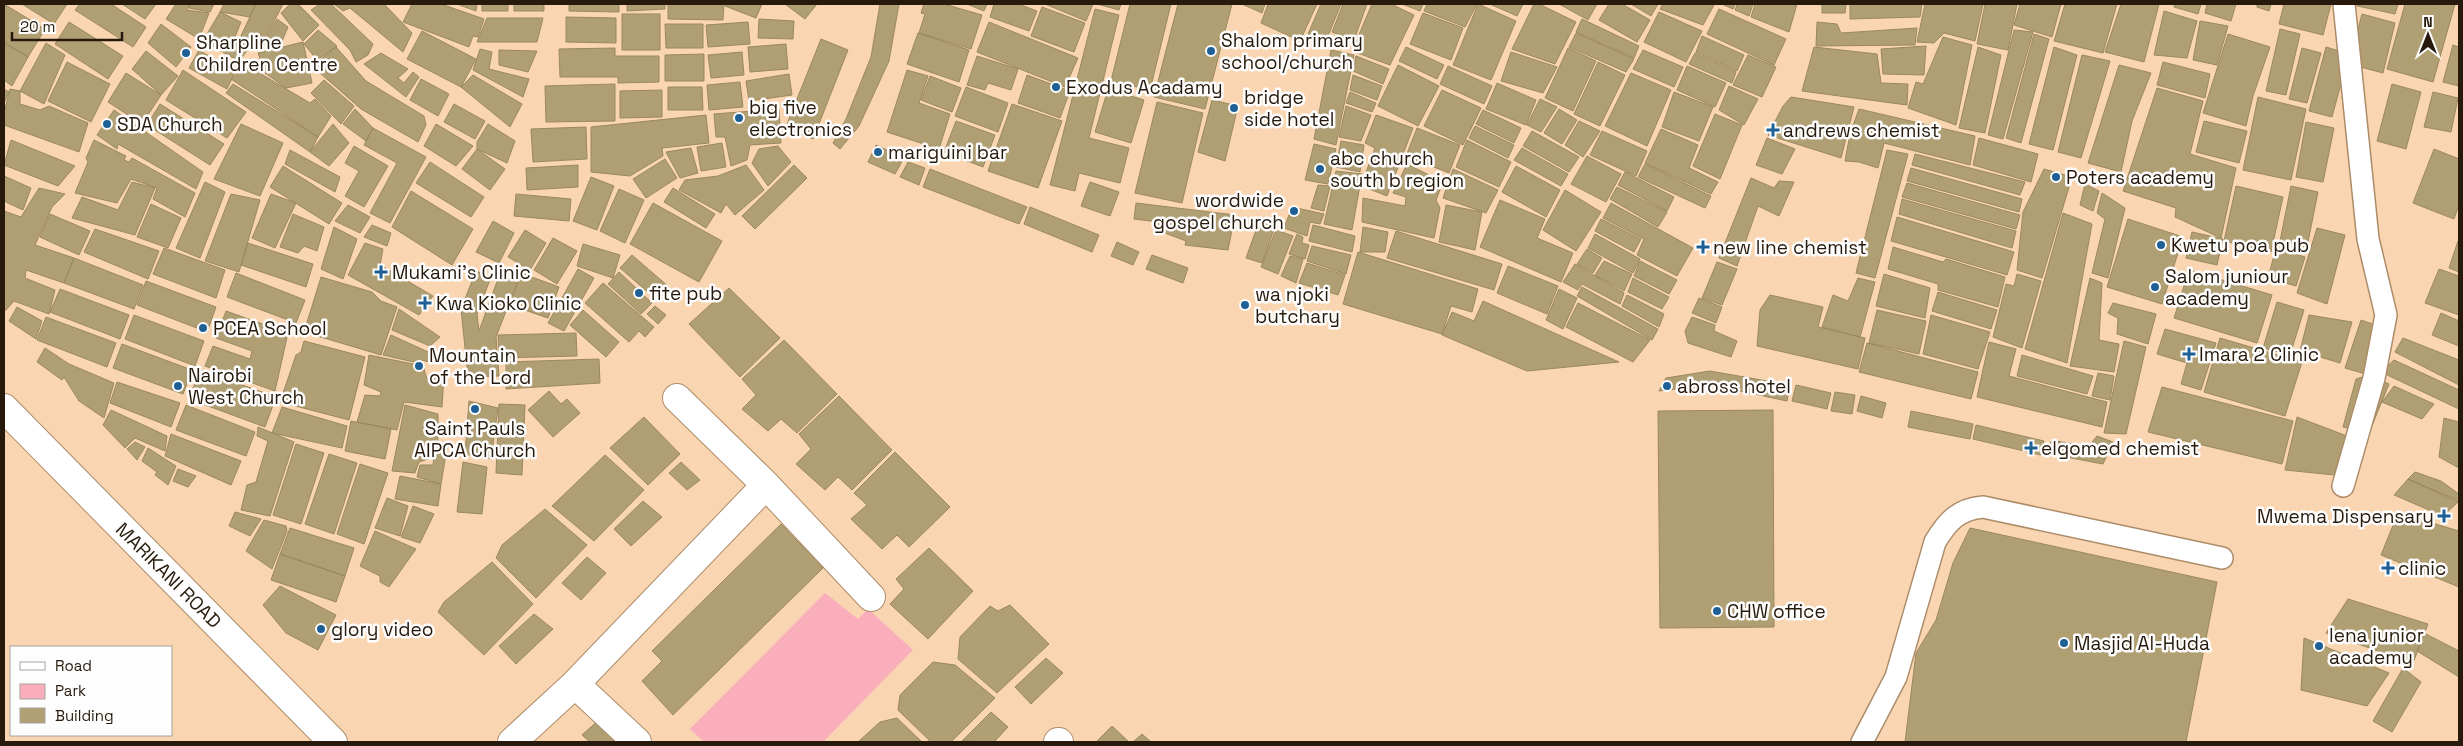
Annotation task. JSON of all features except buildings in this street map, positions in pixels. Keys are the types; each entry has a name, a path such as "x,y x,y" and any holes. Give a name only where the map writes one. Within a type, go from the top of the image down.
{"street":[{"path":"677,398 766,485 871,597"},
{"name":"MARIKANI ROAD","path":"4,408 333,742"},
{"path":"512,742 575,684 766,485"},
{"path":"575,684 637,742"}],"lane":[{"path":"2343,486 2374,378 2386,315 2368,239 2344,4"},
{"path":"1862,742 1896,677 1935,542 1946,523 1959,513 1983,507 2222,558"}],"green space":[{"path":"825,593 858,619 868,609 913,650 823,742 704,742 690,729"}],"place":[{"name":"Shalom primary school/church","path":"1211,51"},
{"name":"Sharpline Children Centre","path":"186,53"},
{"name":"Exodus Acadamy","path":"1056,87"},
{"name":"bridge side hotel","path":"1234,108"},
{"name":"big five electronics","path":"739,118"},
{"name":"SDA Church","path":"107,124"},
{"name":"andrews chemist","path":"1773,130"},
{"name":"mariguini bar","path":"878,152"},
{"name":"abc church south b region","path":"1320,169"},
{"name":"Poters academy","path":"2056,177"},
{"name":"wordwide gospel church","path":"1294,211"},
{"name":"Kwetu poa pub","path":"2161,245"},
{"name":"new line chemist","path":"1703,247"},
{"name":"Mukami's Clinic","path":"381,272"},
{"name":"Salom juniour academy","path":"2155,287"},
{"name":"fite pub","path":"639,293"},
{"name":"Kwa Kioko Clinic","path":"425,303"},
{"name":"wa njoki butchary","path":"1245,305"},
{"name":"PCEA School","path":"203,328"},
{"name":"Imara 2 Clinic","path":"2189,354"},
{"name":"Mountain of the Lord","path":"419,366"},
{"name":"Nairobi West Church","path":"178,386"},
{"name":"abross hotel","path":"1667,386"},
{"name":"Saint Pauls AIPCA Church","path":"475,409"},
{"name":"elgomed chemist","path":"2031,448"},
{"name":"Mwema Dispensary","path":"2444,516"},
{"name":"clinic","path":"2388,568"},
{"name":"CHW office","path":"1717,611"},
{"name":"glory video","path":"321,629"},
{"name":"Masjid Al-Huda","path":"2064,643"},
{"name":"lena junior academy","path":"2319,646"}]}
